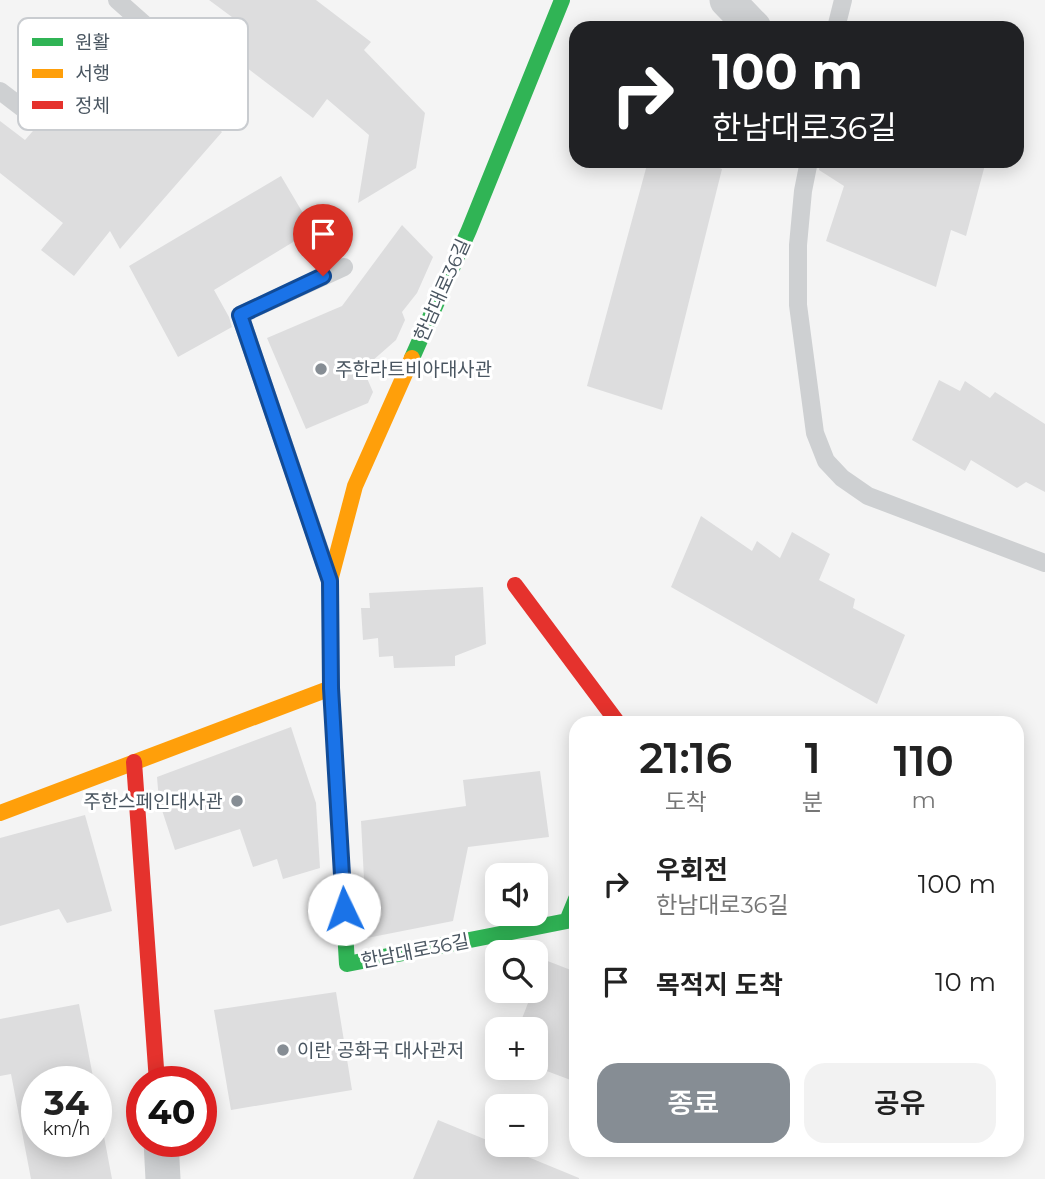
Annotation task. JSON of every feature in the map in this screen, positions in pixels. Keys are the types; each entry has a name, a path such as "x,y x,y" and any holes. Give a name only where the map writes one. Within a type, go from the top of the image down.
{"street":[{"name":"한남대로36길","path":"562,0 469,230 355,485 330,581 331,688 347,964 567,921 569,916"},
{"path":"727,0 747,21"},
{"path":"515,585 613,716"},
{"path":"0,813 331,688"},
{"path":"134,762 156,1066"},
{"path":"162,1157 163,1179"}],"lane":[{"path":"117,0 137,18"},
{"path":"838,21 843,0"},
{"path":"0,91 18,105"},
{"path":"808,168 798,245 798,305 815,433 826,461 842,478 868,496 1045,564"},
{"name":"한남대로36길","path":"330,581 240,315 344,267"}],"building":[{"path":"209,0 316,0 371,42 364,50 425,113 416,168 358,203 369,135 327,99 313,118 248,69 248,18 233,18"},
{"path":"0,121 25,140 34,130 222,132 120,249 110,231 74,276 41,250 63,223 0,173"},
{"path":"646,168 722,169 662,410 587,386"},
{"path":"984,168 966,236 951,230 936,287 826,241 844,186 819,170"},
{"path":"281,176 313,230 214,290 232,327 178,357 129,266"},
{"path":"402,225 433,257 417,293 402,312 405,320 396,340 363,369 373,392 368,403 306,429 267,338 342,306"},
{"path":"939,380 960,391 965,381 990,398 995,392 1045,424 1045,492 1026,482 1017,488 971,460 965,471 912,440"},
{"path":"701,516 752,551 757,541 780,558 792,532 830,554 819,580 855,599 853,608 905,635 877,704 671,587"},
{"path":"483,587 486,644 455,656 455,666 394,668 393,656 379,657 378,638 363,640 361,608 370,608 369,593"},
{"name":"주한스페인대사관","path":"291,727 316,803 320,868 283,879 277,859 253,867 240,829 175,850 159,801 157,777"},
{"path":"540,771 549,837 468,847 453,921 367,938 361,821 466,806 463,780"},
{"path":"85,815 112,911 67,923 59,909 0,926 0,838"},
{"path":"548,961 569,969 569,1079 548,1072 548,1017 523,1017 528,1003 548,1003"},
{"name":"이란 공화국 대사관저","path":"336,992 352,1090 231,1110 214,1010"},
{"path":"79,1004 91,1066 21,1066 21,1126 11,1074 0,1076 0,1019"},
{"path":"438,1120 485,1139 485,1157 528,1157 579,1178 579,1179 413,1179"},
{"path":"27,1157 108,1157 112,1179 31,1179"}],"traffic: fast":[{"path":"412,358 469,230 562,0"},
{"path":"330,617 331,688 347,964 567,921 569,916"}],"traffic: slow":[{"path":"330,617 330,581 355,486 412,358"},
{"path":"0,813 331,688"}],"traffic: jam":[{"path":"515,585 613,716"},
{"path":"134,762 156,1066"}],"place":[{"name":"주한라트비아대사관","path":"321,369"},
{"name":"주한스페인대사관","path":"237,801"},
{"name":"이란 공화국 대사관저","path":"283,1050"}],"route":[{"path":"323,276 240,315 330,581 331,688 344,909"}]}
